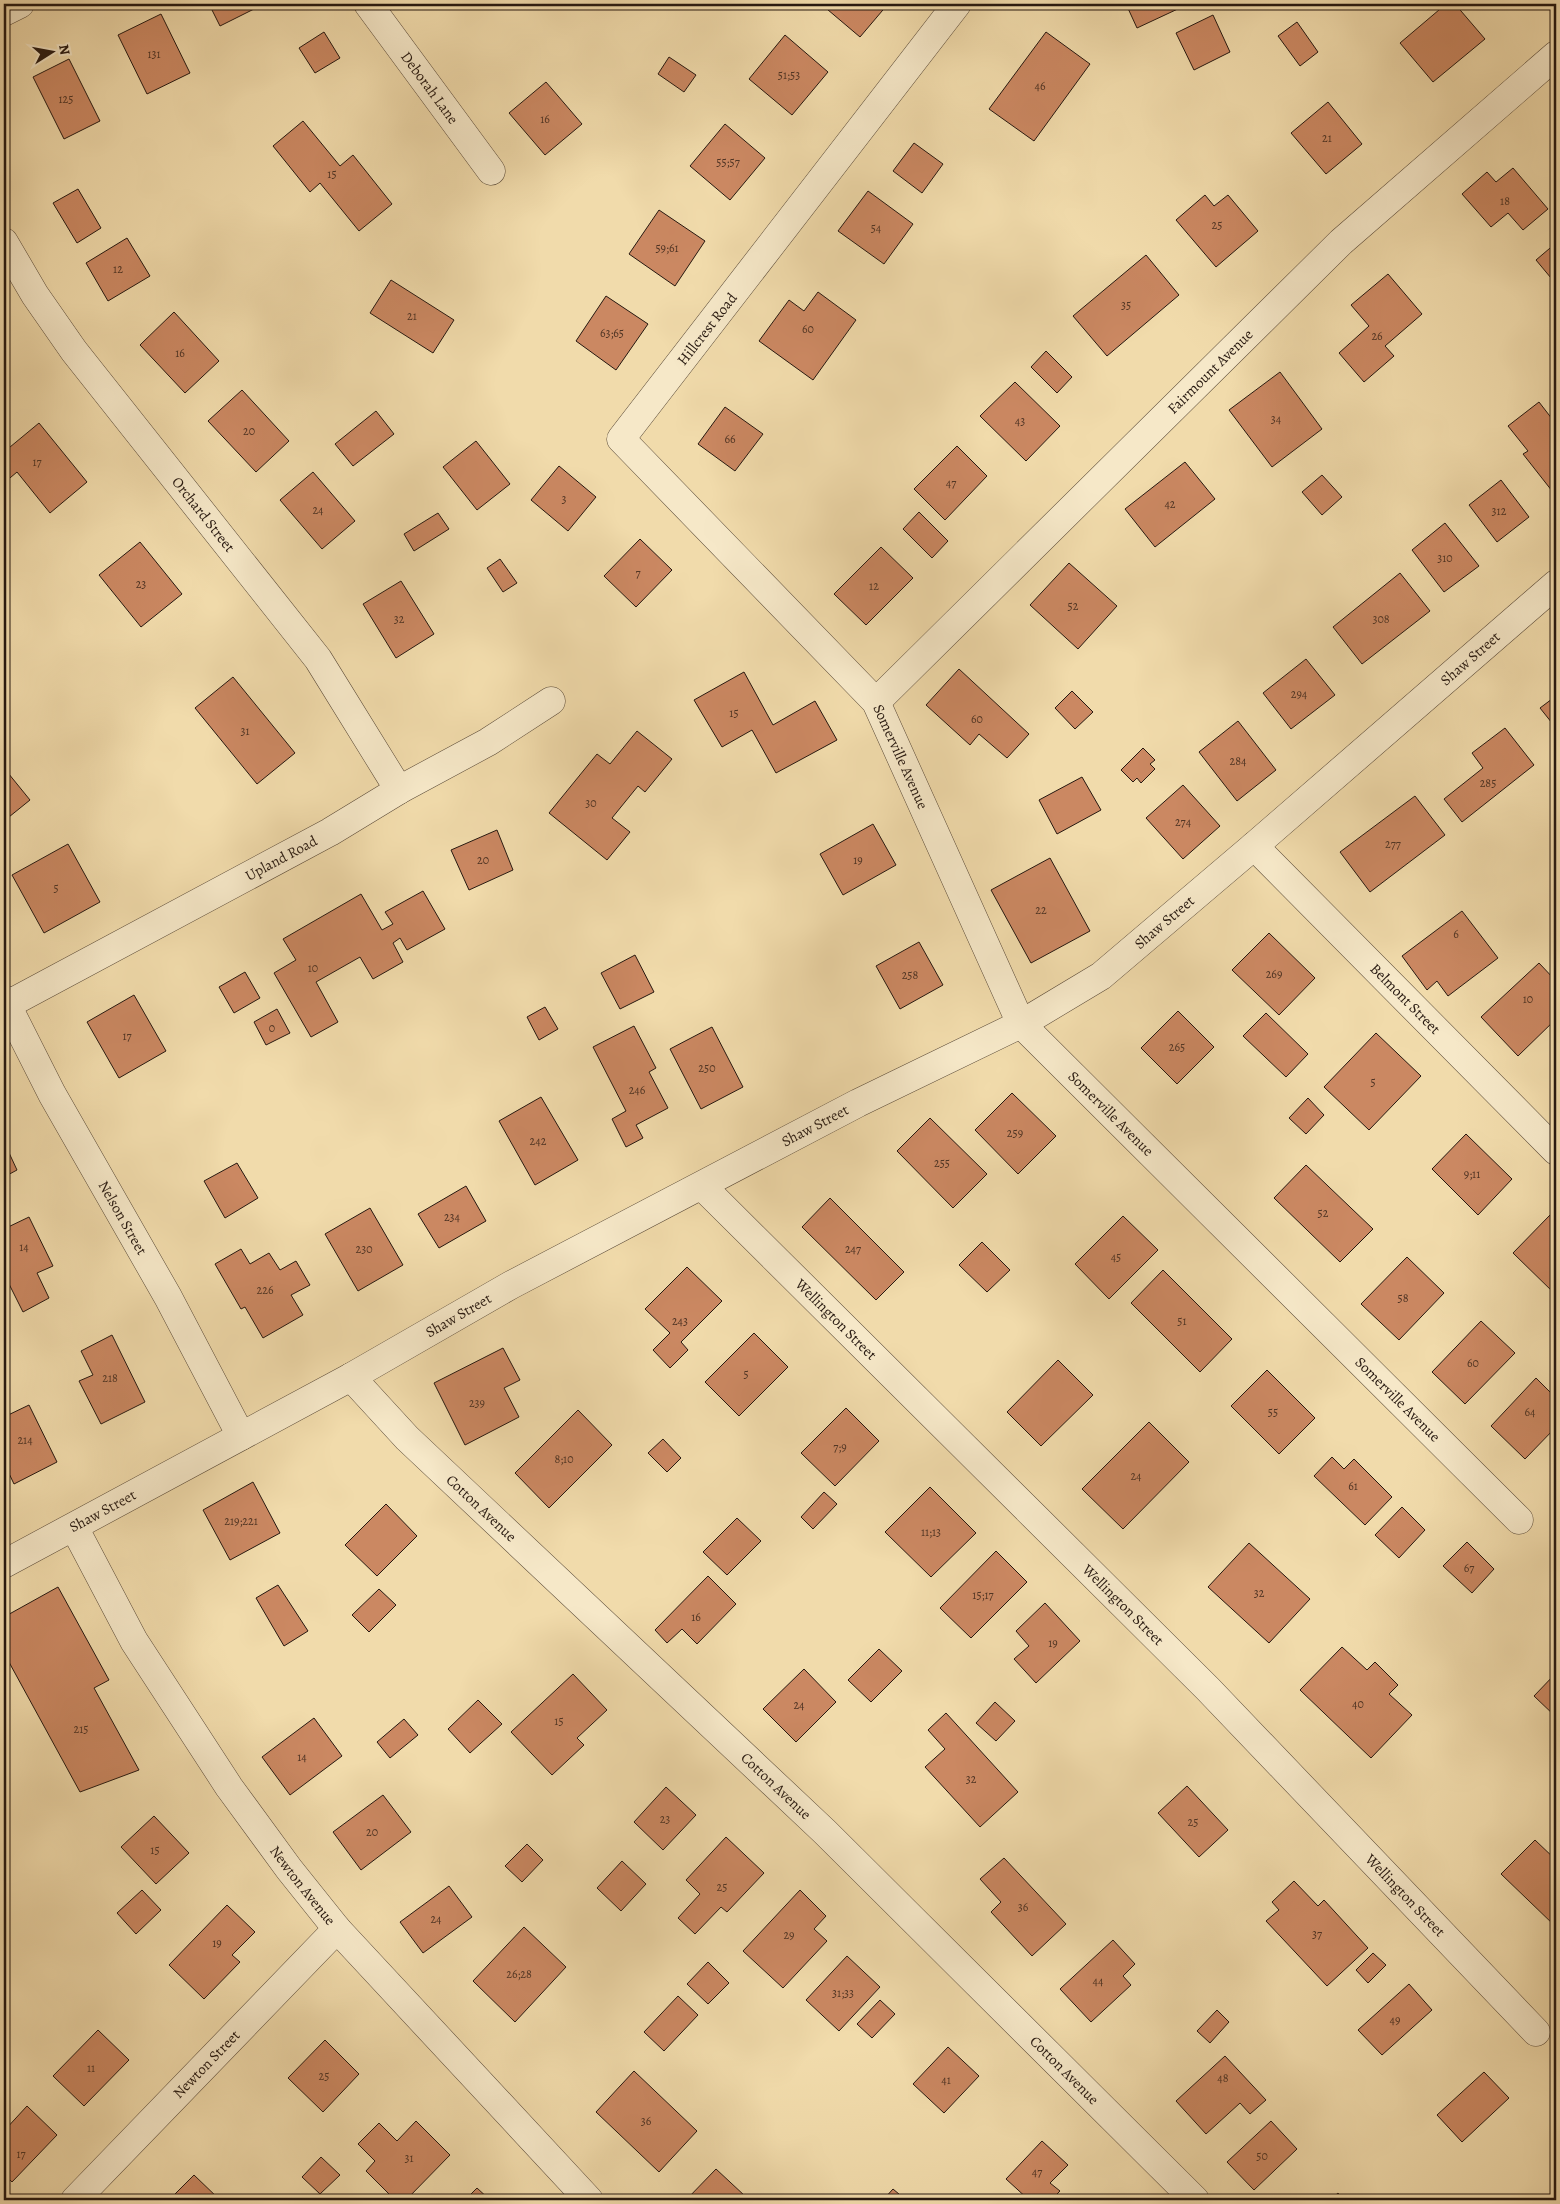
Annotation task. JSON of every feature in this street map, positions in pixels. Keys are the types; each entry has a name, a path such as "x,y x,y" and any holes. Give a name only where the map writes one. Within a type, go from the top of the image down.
{"street":[{"path":"4,12 20,4"},
{"name":"Deborah Lane","path":"368,4 491,171"},
{"name":"Hillcrest Road","path":"809,633 621,439 956,4"},
{"name":"Fairmount Avenue","path":"876,702 1341,242 1556,55"},
{"name":"Orchard Street","path":"4,242 34,295 74,351 318,659 399,790"},
{"name":"Shaw Street","path":"4,1564 351,1377 511,1284 858,1103 1021,1024 1101,976 1556,584"},
{"name":"Somerville Avenue","path":"809,633 876,702 1021,1024 1519,1520"},
{"name":"Upland Road","path":"5,1002 330,832 399,790 488,742 551,701"},
{"name":"Belmont Street","path":"1254,846 1556,1151"},
{"name":"Nelson Street","path":"5,1002 52,1094 168,1297 241,1436"},
{"name":"Wellington Street","path":"702,1186 1208,1689 1536,2032"},
{"name":"Cotton Avenue","path":"351,1377 407,1438 825,1832 1195,2200"},
{"name":"Newton Avenue","path":"74,1527 134,1641 229,1787 289,1870 337,1929 589,2200"},
{"name":"Newton Street","path":"75,2200 337,1929"}],"building":[{"path":"209,4 264,4 220,26"},
{"path":"821,4 888,4 860,37"},
{"path":"1126,4 1180,4 1182,7 1137,28"},
{"path":"1446,4 1455,4 1485,39 1433,82 1400,43"},
{"path":"161,14 190,73 147,94 118,35"},
{"path":"1213,15 1230,52 1194,70 1176,33"},
{"path":"1297,22 1318,52 1300,66 1278,36"},
{"path":"324,32 340,58 315,73 299,48"},
{"path":"1046,32 1090,64 1034,141 989,109"},
{"path":"785,35 828,72 792,115 749,79"},
{"path":"669,57 696,75 684,92 658,74"},
{"path":"69,59 100,121 64,139 33,77"},
{"path":"546,82 582,124 545,155 509,113"},
{"path":"1328,102 1362,144 1326,174 1291,133"},
{"path":"303,121 340,166 353,155 392,204 359,231 320,183 310,192 273,146"},
{"path":"725,124 765,158 730,200 690,166"},
{"path":"914,143 943,164 922,193 893,171"},
{"path":"1513,168 1548,209 1523,230 1508,213 1491,227 1462,194 1487,172 1496,182"},
{"path":"78,189 101,228 77,243 53,203"},
{"path":"868,191 913,224 884,264 838,231"},
{"path":"1205,195 1214,206 1228,195 1258,231 1216,267 1176,220"},
{"path":"659,210 705,241 675,286 629,254"},
{"path":"127,238 150,276 108,301 86,263"},
{"path":"1556,243 1556,284 1536,260"},
{"path":"1146,255 1179,295 1107,356 1073,316"},
{"path":"1388,274 1422,314 1385,346 1394,356 1364,382 1339,353 1369,326 1351,305"},
{"path":"391,280 454,320 433,353 370,313"},
{"path":"818,292 856,320 813,380 759,341 789,300 804,311"},
{"path":"606,296 648,324 616,370 576,341"},
{"path":"174,312 219,361 185,393 140,345"},
{"path":"1046,351 1072,377 1057,393 1031,367"},
{"path":"1280,372 1322,429 1272,467 1229,410"},
{"path":"1015,382 1060,426 1026,461 980,416"},
{"path":"242,390 289,441 256,472 208,421"},
{"path":"1539,402 1556,424 1556,496 1523,454 1528,451 1508,426"},
{"path":"725,407 763,434 735,471 698,444"},
{"path":"376,411 394,434 353,466 335,444"},
{"path":"39,423 87,482 50,513 17,472 4,483 4,452"},
{"path":"476,441 510,484 477,510 443,467"},
{"path":"957,446 987,476 945,520 914,489"},
{"path":"1185,462 1215,499 1155,547 1125,509"},
{"path":"559,466 596,497 568,531 531,500"},
{"path":"313,472 355,521 322,549 280,500"},
{"path":"1322,475 1342,497 1322,515 1302,492"},
{"path":"1501,480 1529,517 1497,542 1469,505"},
{"path":"919,512 948,541 932,558 903,529"},
{"path":"438,513 449,529 414,551 404,534"},
{"path":"1445,523 1479,566 1444,592 1412,550"},
{"path":"640,539 672,570 636,607 604,576"},
{"path":"140,542 182,594 141,627 99,575"},
{"path":"881,547 913,578 866,625 834,594"},
{"path":"500,559 517,583 503,592 487,568"},
{"path":"1069,563 1117,606 1078,649 1030,605"},
{"path":"1400,573 1430,611 1362,664 1333,627"},
{"path":"401,581 434,634 396,658 363,604"},
{"path":"1306,659 1335,695 1291,729 1263,693"},
{"path":"959,669 1029,734 1007,758 979,734 970,745 926,705"},
{"path":"744,672 773,725 815,701 837,740 776,773 752,730 722,747 694,700"},
{"path":"233,677 295,753 257,784 195,708"},
{"path":"1072,691 1093,712 1075,729 1055,708"},
{"path":"1556,696 1556,728 1540,708"},
{"path":"1238,721 1276,770 1237,801 1199,752"},
{"path":"1505,728 1534,765 1462,822 1444,799 1483,768 1472,753"},
{"path":"637,731 672,759 645,792 638,786 612,818 630,832 607,860 549,813 597,754 610,764"},
{"path":"1143,748 1155,760 1150,764 1155,769 1141,783 1137,778 1133,782 1121,770"},
{"path":"4,768 30,800 4,821"},
{"path":"1082,777 1101,810 1057,834 1039,800"},
{"path":"1183,785 1220,826 1183,859 1146,818"},
{"path":"1415,796 1445,835 1370,892 1340,852"},
{"path":"873,824 896,865 843,895 820,854"},
{"path":"497,830 513,870 469,890 451,850"},
{"path":"68,844 100,902 44,933 12,875"},
{"path":"1050,858 1090,931 1031,963 991,890"},
{"path":"423,891 445,929 407,950 400,938 393,943 403,962 373,979 360,957 316,982 338,1022 311,1037 274,973 296,960 283,939 361,894 382,930 393,924 385,912"},
{"path":"1462,911 1498,958 1448,996 1437,981 1427,990 1402,956"},
{"path":"1269,933 1315,978 1279,1015 1232,970"},
{"path":"919,942 943,985 900,1009 876,966"},
{"path":"635,955 654,992 620,1009 601,973"},
{"path":"1539,963 1556,981 1556,1019 1518,1056 1481,1017"},
{"path":"245,972 260,998 234,1013 219,987"},
{"path":"134,995 166,1051 119,1078 87,1022"},
{"path":"545,1007 558,1029 539,1040 527,1017"},
{"path":"277,1009 290,1033 266,1045 254,1022"},
{"path":"1178,1011 1214,1047 1177,1084 1141,1048"},
{"path":"1266,1013 1308,1054 1286,1077 1243,1036"},
{"path":"634,1026 656,1068 649,1072 668,1108 636,1125 643,1138 626,1147 612,1119 626,1111 593,1047"},
{"path":"712,1027 743,1087 701,1109 670,1049"},
{"path":"1376,1033 1421,1076 1369,1130 1324,1087"},
{"path":"1012,1093 1056,1136 1018,1174 975,1130"},
{"path":"541,1097 578,1160 535,1185 499,1121"},
{"path":"1308,1098 1324,1115 1306,1134 1289,1118"},
{"path":"930,1118 987,1174 953,1208 897,1151"},
{"path":"1466,1134 1512,1179 1478,1215 1432,1169"},
{"path":"4,1142 17,1170 4,1177"},
{"path":"237,1163 258,1198 225,1218 204,1181"},
{"path":"1306,1165 1373,1229 1340,1262 1274,1198"},
{"path":"466,1186 486,1221 439,1248 418,1214"},
{"path":"830,1198 904,1272 876,1300 802,1227"},
{"path":"370,1208 403,1265 358,1291 325,1234"},
{"path":"1550,1215 1556,1221 1556,1290 1554,1293 1513,1253"},
{"path":"1123,1216 1158,1250 1109,1299 1075,1264"},
{"path":"29,1217 53,1266 37,1273 49,1298 23,1312 4,1274 4,1229"},
{"path":"982,1242 1010,1270 987,1292 959,1265"},
{"path":"241,1249 250,1264 269,1253 280,1270 296,1261 310,1285 291,1295 303,1315 263,1338 245,1307 241,1309 215,1264"},
{"path":"1407,1257 1444,1293 1399,1340 1361,1304"},
{"path":"687,1267 722,1301 681,1342 688,1350 670,1368 653,1350 670,1333 645,1309"},
{"path":"1163,1270 1232,1339 1200,1372 1131,1303"},
{"path":"1481,1321 1515,1353 1465,1404 1432,1372"},
{"path":"754,1333 788,1367 739,1416 705,1382"},
{"path":"112,1335 145,1402 101,1424 79,1381 93,1375 81,1351"},
{"path":"503,1348 520,1380 504,1388 519,1417 465,1445 434,1383"},
{"path":"1058,1360 1093,1395 1041,1446 1007,1412"},
{"path":"1267,1370 1315,1418 1279,1454 1231,1406"},
{"path":"1536,1378 1556,1398 1556,1427 1525,1459 1491,1426"},
{"path":"29,1405 57,1462 14,1484 4,1463 4,1417"},
{"path":"846,1408 879,1441 835,1486 801,1453"},
{"path":"578,1410 612,1445 549,1508 515,1473"},
{"path":"1149,1422 1189,1462 1123,1529 1082,1489"},
{"path":"663,1439 681,1458 667,1472 648,1453"},
{"path":"1332,1457 1344,1469 1354,1459 1392,1497 1365,1525 1314,1476"},
{"path":"253,1482 280,1533 230,1560 203,1510"},
{"path":"930,1487 976,1533 931,1577 885,1532"},
{"path":"824,1492 837,1504 813,1529 801,1517"},
{"path":"386,1504 417,1536 377,1576 345,1545"},
{"path":"1402,1507 1425,1530 1399,1558 1375,1535"},
{"path":"737,1518 761,1541 727,1575 703,1552"},
{"path":"1467,1542 1494,1569 1472,1593 1443,1566"},
{"path":"1249,1543 1310,1599 1269,1643 1208,1587"},
{"path":"996,1551 1027,1582 971,1638 940,1608"},
{"path":"708,1576 736,1604 697,1644 682,1629 667,1643 655,1630"},
{"path":"278,1585 308,1631 284,1646 256,1598"},
{"path":"58,1587 109,1680 94,1688 139,1770 80,1792 4,1653 4,1617"},
{"path":"379,1589 396,1605 369,1632 352,1615"},
{"path":"1045,1603 1080,1641 1036,1683 1014,1659 1029,1646 1016,1631"},
{"path":"1342,1647 1367,1670 1375,1662 1398,1685 1389,1694 1412,1715 1371,1758 1300,1690"},
{"path":"879,1649 902,1671 871,1702 848,1680"},
{"path":"804,1669 836,1702 796,1742 763,1709"},
{"path":"1556,1673 1556,1717 1534,1696"},
{"path":"573,1674 607,1710 577,1738 584,1745 552,1775 511,1732"},
{"path":"478,1700 502,1724 470,1753 448,1729"},
{"path":"995,1702 1015,1721 996,1741 976,1723"},
{"path":"946,1713 1018,1792 980,1827 925,1767 945,1749 928,1730"},
{"path":"314,1718 342,1756 290,1795 262,1757"},
{"path":"404,1719 418,1735 390,1758 377,1742"},
{"path":"1187,1786 1228,1830 1199,1857 1158,1813"},
{"path":"666,1787 696,1815 663,1850 634,1822"},
{"path":"383,1795 411,1832 361,1870 333,1832"},
{"path":"154,1816 189,1853 156,1884 121,1847"},
{"path":"726,1837 764,1873 727,1912 721,1907 695,1934 678,1918 700,1894 686,1880"},
{"path":"1535,1840 1556,1860 1555,1926 1501,1874"},
{"path":"527,1844 543,1860 522,1882 505,1866"},
{"path":"1004,1858 1066,1924 1032,1956 991,1912 1001,1902 980,1879"},
{"path":"622,1861 646,1884 621,1911 597,1888"},
{"path":"1294,1881 1318,1906 1324,1900 1368,1948 1327,1986 1266,1921 1279,1910 1272,1902"},
{"path":"449,1886 472,1917 423,1953 400,1922"},
{"path":"142,1890 161,1910 136,1934 117,1913"},
{"path":"800,1890 826,1916 814,1929 827,1941 783,1988 743,1951"},
{"path":"227,1905 255,1932 232,1955 240,1962 204,1999 169,1965"},
{"path":"524,1927 566,1967 515,2022 473,1981"},
{"path":"1113,1940 1135,1964 1123,1976 1131,1985 1091,2022 1060,1989"},
{"path":"1373,1953 1386,1965 1368,1983 1356,1970"},
{"path":"847,1956 880,1987 839,2031 806,2000"},
{"path":"708,1962 729,1983 708,2004 687,1984"},
{"path":"1409,1984 1432,2010 1382,2055 1358,2030"},
{"path":"678,1996 698,2015 664,2051 644,2032"},
{"path":"880,2000 895,2014 872,2038 857,2024"},
{"path":"1217,2010 1229,2022 1210,2043 1197,2031"},
{"path":"98,2030 129,2060 84,2106 53,2076"},
{"path":"325,2040 359,2074 323,2112 288,2078"},
{"path":"948,2047 979,2076 944,2113 913,2084"},
{"path":"1225,2056 1266,2100 1250,2114 1240,2103 1206,2134 1176,2101"},
{"path":"634,2071 697,2131 659,2172 596,2112"},
{"path":"1484,2072 1509,2098 1462,2142 1437,2115"},
{"path":"27,2106 57,2135 12,2182 4,2174 4,2131"},
{"path":"416,2121 450,2155 406,2200 395,2200 366,2171 375,2161 358,2144 379,2123 397,2141"},
{"path":"1271,2121 1297,2149 1254,2190 1227,2162"},
{"path":"1042,2141 1068,2165 1050,2183 1060,2191 1051,2200 1029,2200 1006,2179"},
{"path":"321,2157 340,2175 320,2194 302,2177"},
{"path":"716,2169 745,2196 741,2200 686,2200"},
{"path":"194,2175 220,2200 169,2200"},
{"path":"477,2188 490,2200 465,2200"},
{"path":"893,2189 906,2200 883,2200"},
{"path":"1338,2193 1344,2200 1330,2200"}]}
